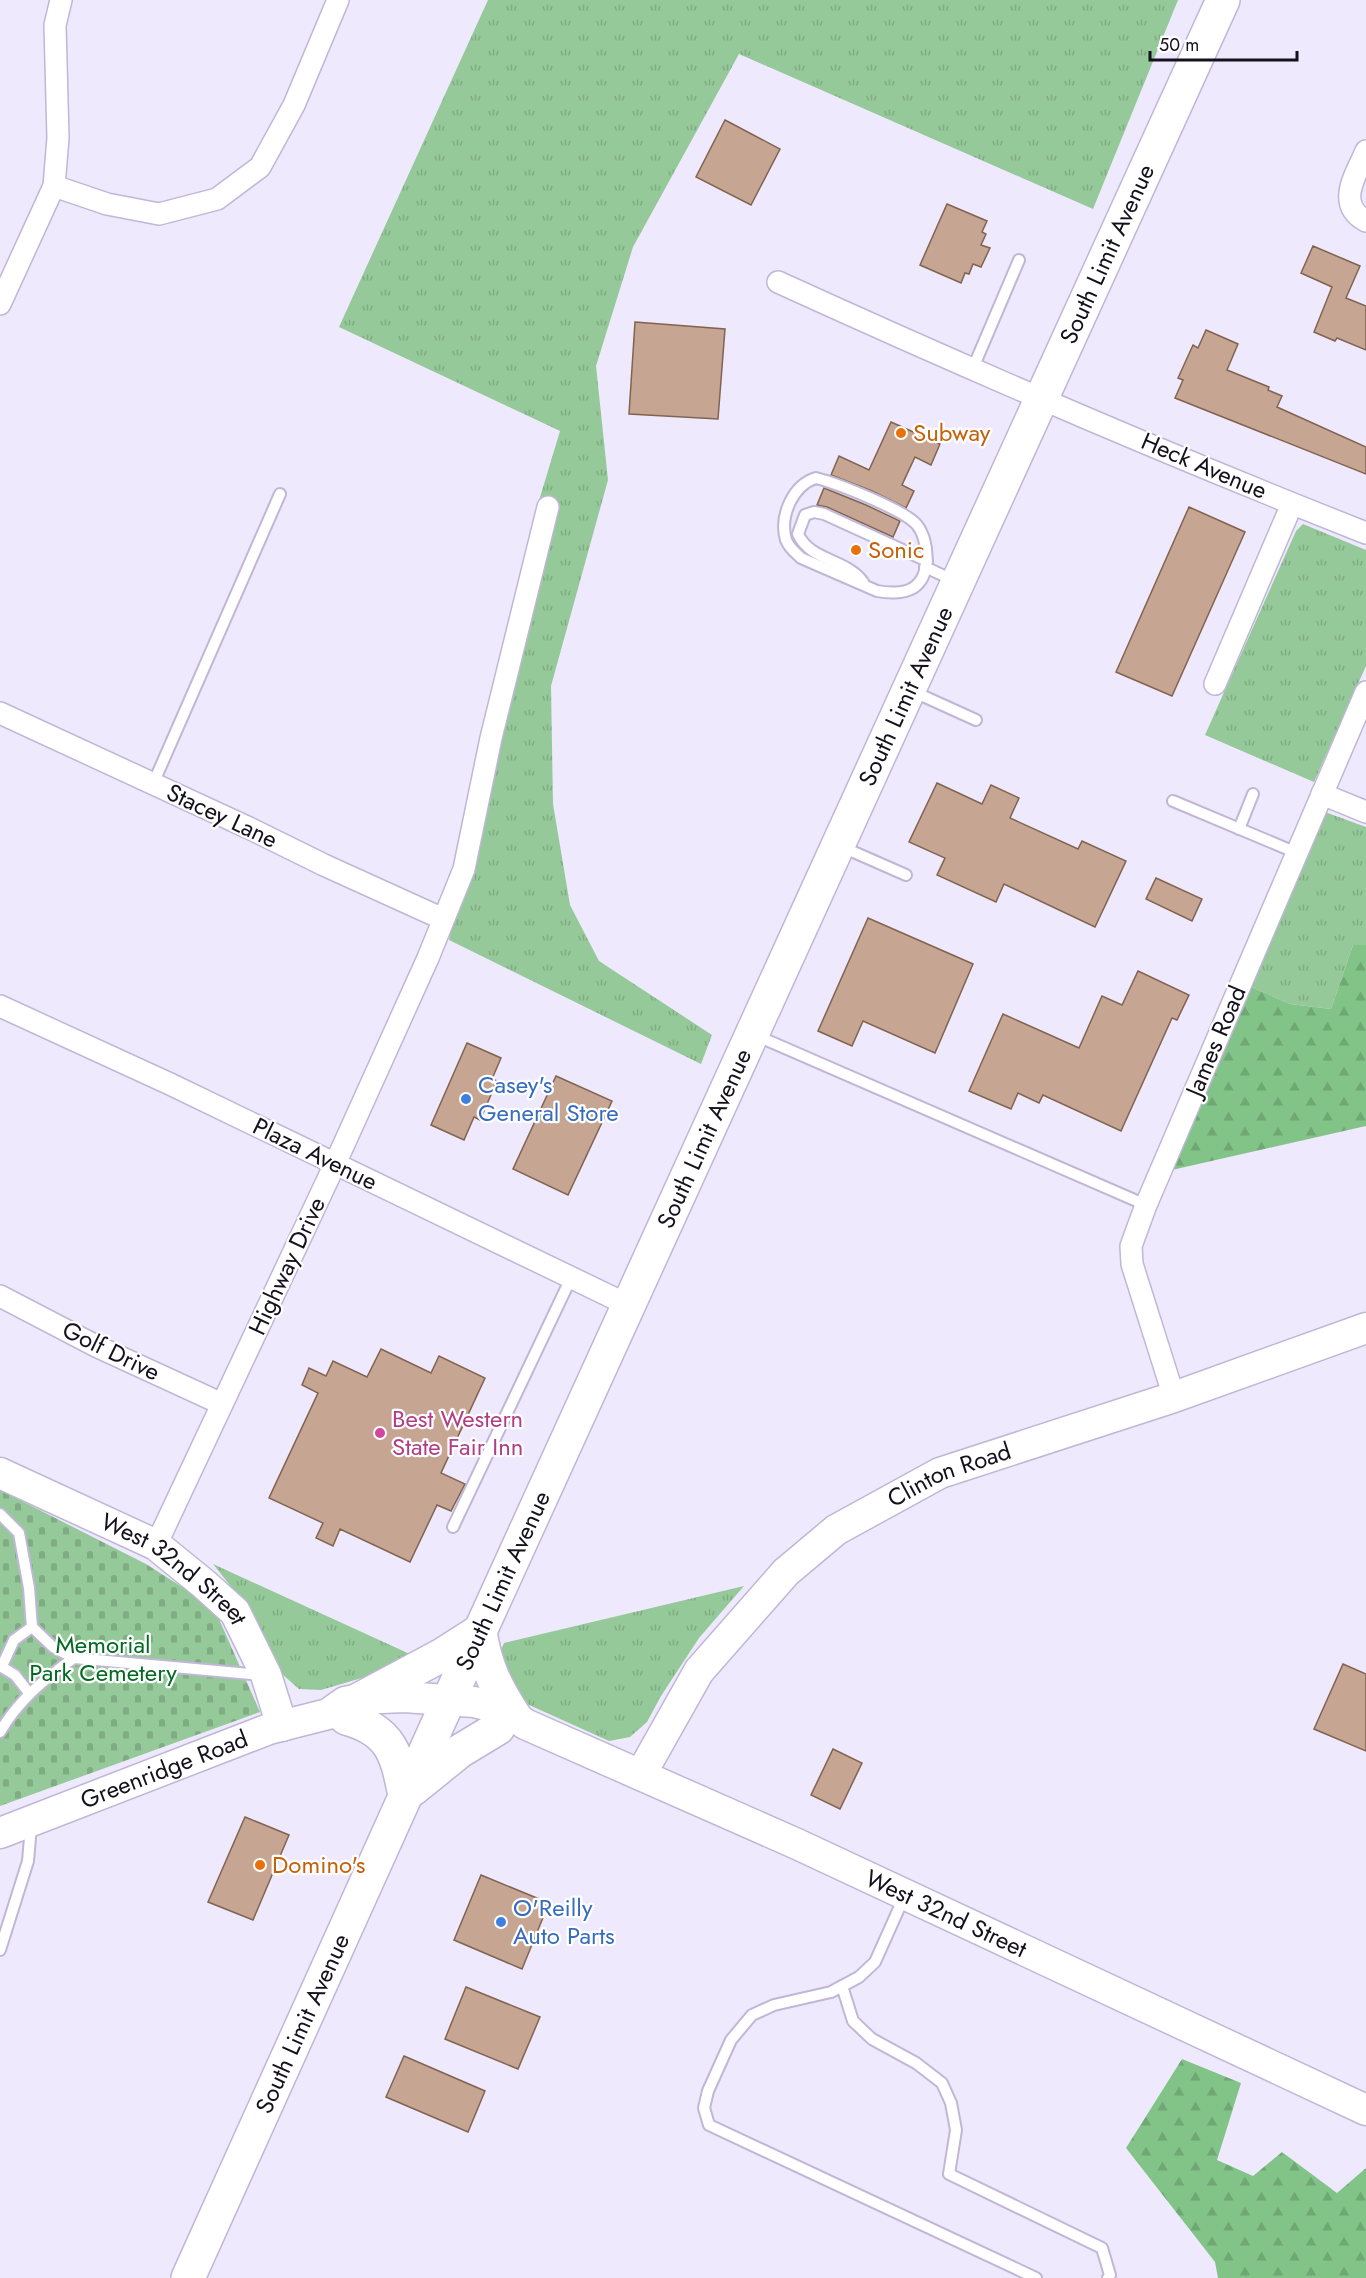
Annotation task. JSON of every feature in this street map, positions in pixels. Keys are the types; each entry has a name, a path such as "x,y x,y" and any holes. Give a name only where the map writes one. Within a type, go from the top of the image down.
{"highway":[{"name":"South Limit Avenue","path":"188,2278 628,1305 1223,0"},
{"path":"480,1631 483,1655 513,1723 438,1767 405,1796 400,1771 386,1740 345,1710 480,1631"}],"street":[{"path":"0,304 54,186 58,138 55,25 62,0"},
{"path":"54,186 107,204 159,214 218,199 260,167 294,105 338,0"},
{"path":"1366,151 1349,192 1353,212 1366,221"},
{"name":"Heck Avenue","path":"778,282 1042,398 1366,533"},
{"path":"1215,684 1292,504"},
{"name":"Highway Drive","path":"156,1545 335,1164 464,869 491,738 548,507"},
{"name":"James Road","path":"1174,1397 1132,1264 1131,1246 1146,1205 1366,692"},
{"name":"Stacey Lane","path":"0,713 443,919"},
{"path":"1322,794 1366,812"},
{"name":"Plaza Avenue","path":"0,1006 170,1084 628,1305"},
{"name":"Golf Drive","path":"0,1296 96,1346 222,1404"},
{"name":"Clinton Road","path":"641,1774 699,1671 786,1572 836,1530 940,1473 1174,1397 1366,1328"},
{"name":"West 32nd Street","path":"0,1473 156,1545 235,1612 266,1676 282,1726"},
{"name":"West 32nd Street","path":"445,1708 513,1723 641,1774 1366,2110"},
{"name":"Greenridge Road","path":"0,1833 269,1729 345,1710 391,1715 445,1708"}],"lane":[{"path":"973,368 1019,260"},
{"path":"816,478 830,481 902,514 916,524 924,540 928,556 914,588 888,593 865,586 801,558 786,541 785,516 797,490 806,481 816,478"},
{"path":"153,784 279,494"},
{"path":"865,586 859,576 802,544 798,534 805,515 814,512 824,514 958,582"},
{"path":"909,689 976,720"},
{"path":"1239,829 1253,794"},
{"path":"1173,801 1297,853"},
{"path":"838,845 906,875"},
{"path":"752,1034 1146,1205"},
{"path":"453,1527 572,1278"},
{"path":"0,1514 19,1533 29,1588 32,1627 53,1647 74,1659 266,1676"},
{"path":"29,1693 15,1675 1,1666 14,1640 32,1627"},
{"path":"0,1732 29,1693 74,1659"},
{"path":"0,1950 28,1861 32,1821"},
{"path":"905,1895 874,1962 858,1977 831,1992 774,2005 752,2015 731,2040 708,2091 704,2108 710,2125 1036,2278"},
{"path":"842,1986 853,2021 872,2039 916,2063 942,2083 951,2103 956,2130 949,2174 1102,2248 1110,2275 1108,2278"}],"green space":[{"path":"488,0 1178,0 1093,209 739,54 633,247 596,366 608,480 551,686 553,804 570,905 599,961 712,1035 701,1064 449,940 538,504 560,431 339,327"},
{"path":"1303,524 1366,550 1366,666 1314,782 1205,735 1296,531"},
{"path":"1325,812 1366,827 1366,945 1353,945 1331,1009 1290,1004 1247,985"},
{"path":"1353,945 1366,945 1366,1126 1163,1172 1247,985 1290,1004 1331,1009"},
{"name":"Memorial Park Cemetery","path":"0,1490 146,1564 190,1592 219,1619 260,1712 0,1806"},
{"path":"213,1564 412,1655 382,1672 321,1690 299,1689 274,1667 248,1608"},
{"path":"744,1586 699,1638 647,1722 630,1737 609,1741 518,1700 496,1661 504,1643"},
{"path":"1182,2059 1241,2083 1217,2160 1253,2176 1282,2152 1337,2193 1366,2168 1366,2278 1218,2278 1215,2262 1126,2148"}],"building":[{"path":"725,120 780,149 751,205 696,177"},
{"path":"947,204 987,221 982,232 986,234 981,245 990,248 981,267 973,264 969,274 965,273 961,283 920,265"},
{"path":"1313,246 1360,266 1346,298 1366,306 1366,350 1337,338 1335,341 1314,332 1332,287 1301,273"},
{"path":"635,322 725,329 718,419 629,414"},
{"path":"1206,330 1238,344 1227,370 1269,387 1268,390 1282,396 1277,407 1366,447 1366,474 1175,398 1183,380 1178,378 1193,345 1198,348"},
{"path":"891,422 940,444 931,465 915,457 902,485 914,491 906,508 872,491 831,475 839,456 869,470"},
{"path":"824,488 900,521 893,537 827,507 817,505"},
{"path":"1189,507 1245,532 1172,696 1116,672"},
{"path":"937,783 982,804 991,785 1019,798 1010,818 1078,849 1082,841 1126,861 1095,927 1004,884 996,902 937,875 945,858 909,842"},
{"path":"1156,878 1202,899 1192,921 1146,899"},
{"path":"868,918 973,964 935,1053 863,1021 852,1046 818,1031"},
{"path":"1138,971 1189,995 1177,1020 1172,1018 1121,1131 1043,1095 1039,1103 1018,1093 1011,1109 969,1091 1003,1014 1079,1048 1102,996 1122,1005"},
{"name":"Casey's General Store","path":"467,1043 501,1058 492,1079 497,1081 480,1120 474,1117 464,1140 431,1125"},
{"path":"556,1076 612,1101 568,1195 513,1169"},
{"name":"Best Western State Fair Inn","path":"381,1349 431,1373 439,1356 485,1378 441,1473 465,1484 451,1511 437,1505 410,1562 340,1529 333,1546 316,1538 323,1523 269,1498 318,1393 302,1385 309,1368 326,1376 333,1361 367,1377"},
{"path":"1343,1664 1366,1674 1366,1751 1314,1729"},
{"path":"833,1749 862,1763 840,1809 811,1795"},
{"path":"245,1817 289,1835 253,1920 208,1902"},
{"name":"O'Reilly Auto Parts","path":"481,1875 549,1903 522,1969 454,1940"},
{"path":"466,1987 540,2017 518,2069 445,2039"},
{"path":"404,2056 485,2091 468,2132 386,2097"}],"place":[{"name":"Subway","path":"901,433"},
{"name":"Sonic","path":"856,550"},
{"name":"Casey's General Store","path":"466,1099"},
{"name":"Best Western State Fair Inn","path":"380,1433"},
{"name":"Domino's","path":"260,1865"},
{"name":"O'Reilly Auto Parts","path":"501,1922"}]}
